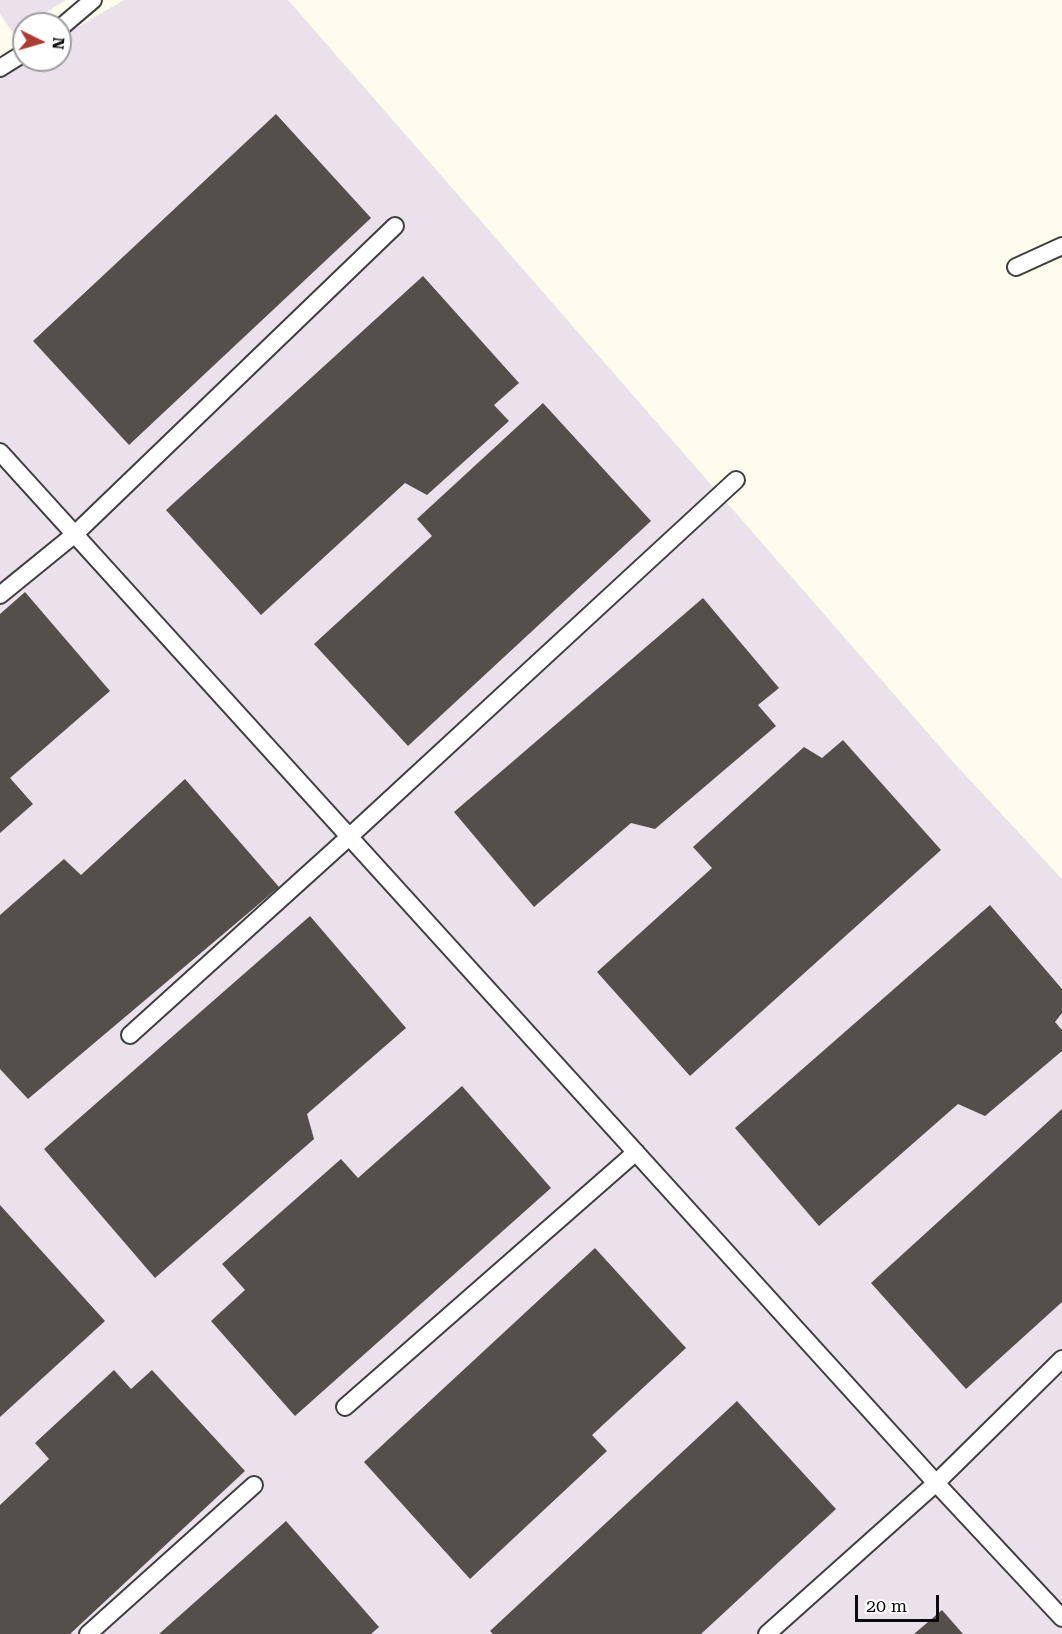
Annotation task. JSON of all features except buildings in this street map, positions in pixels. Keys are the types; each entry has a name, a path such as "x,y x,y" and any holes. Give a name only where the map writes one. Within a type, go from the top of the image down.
{"lane":[{"path":"72,18 93,0"},
{"path":"0,595 75,534 395,226"},
{"path":"1017,267 1062,246"},
{"path":"0,452 936,1483 1062,1618"},
{"path":"130,1035 350,837 736,480"},
{"path":"345,1407 636,1152"},
{"path":"767,1634 936,1483 1062,1359"},
{"path":"88,1634 254,1485"}],"shaded area":[{"path":"0,0 66,0 46,12 12,12 12,32 0,14"},
{"path":"124,0 288,0 954,763 1062,879 1062,1634 0,1634 0,72 12,66 12,72 72,72 72,30"}]}
